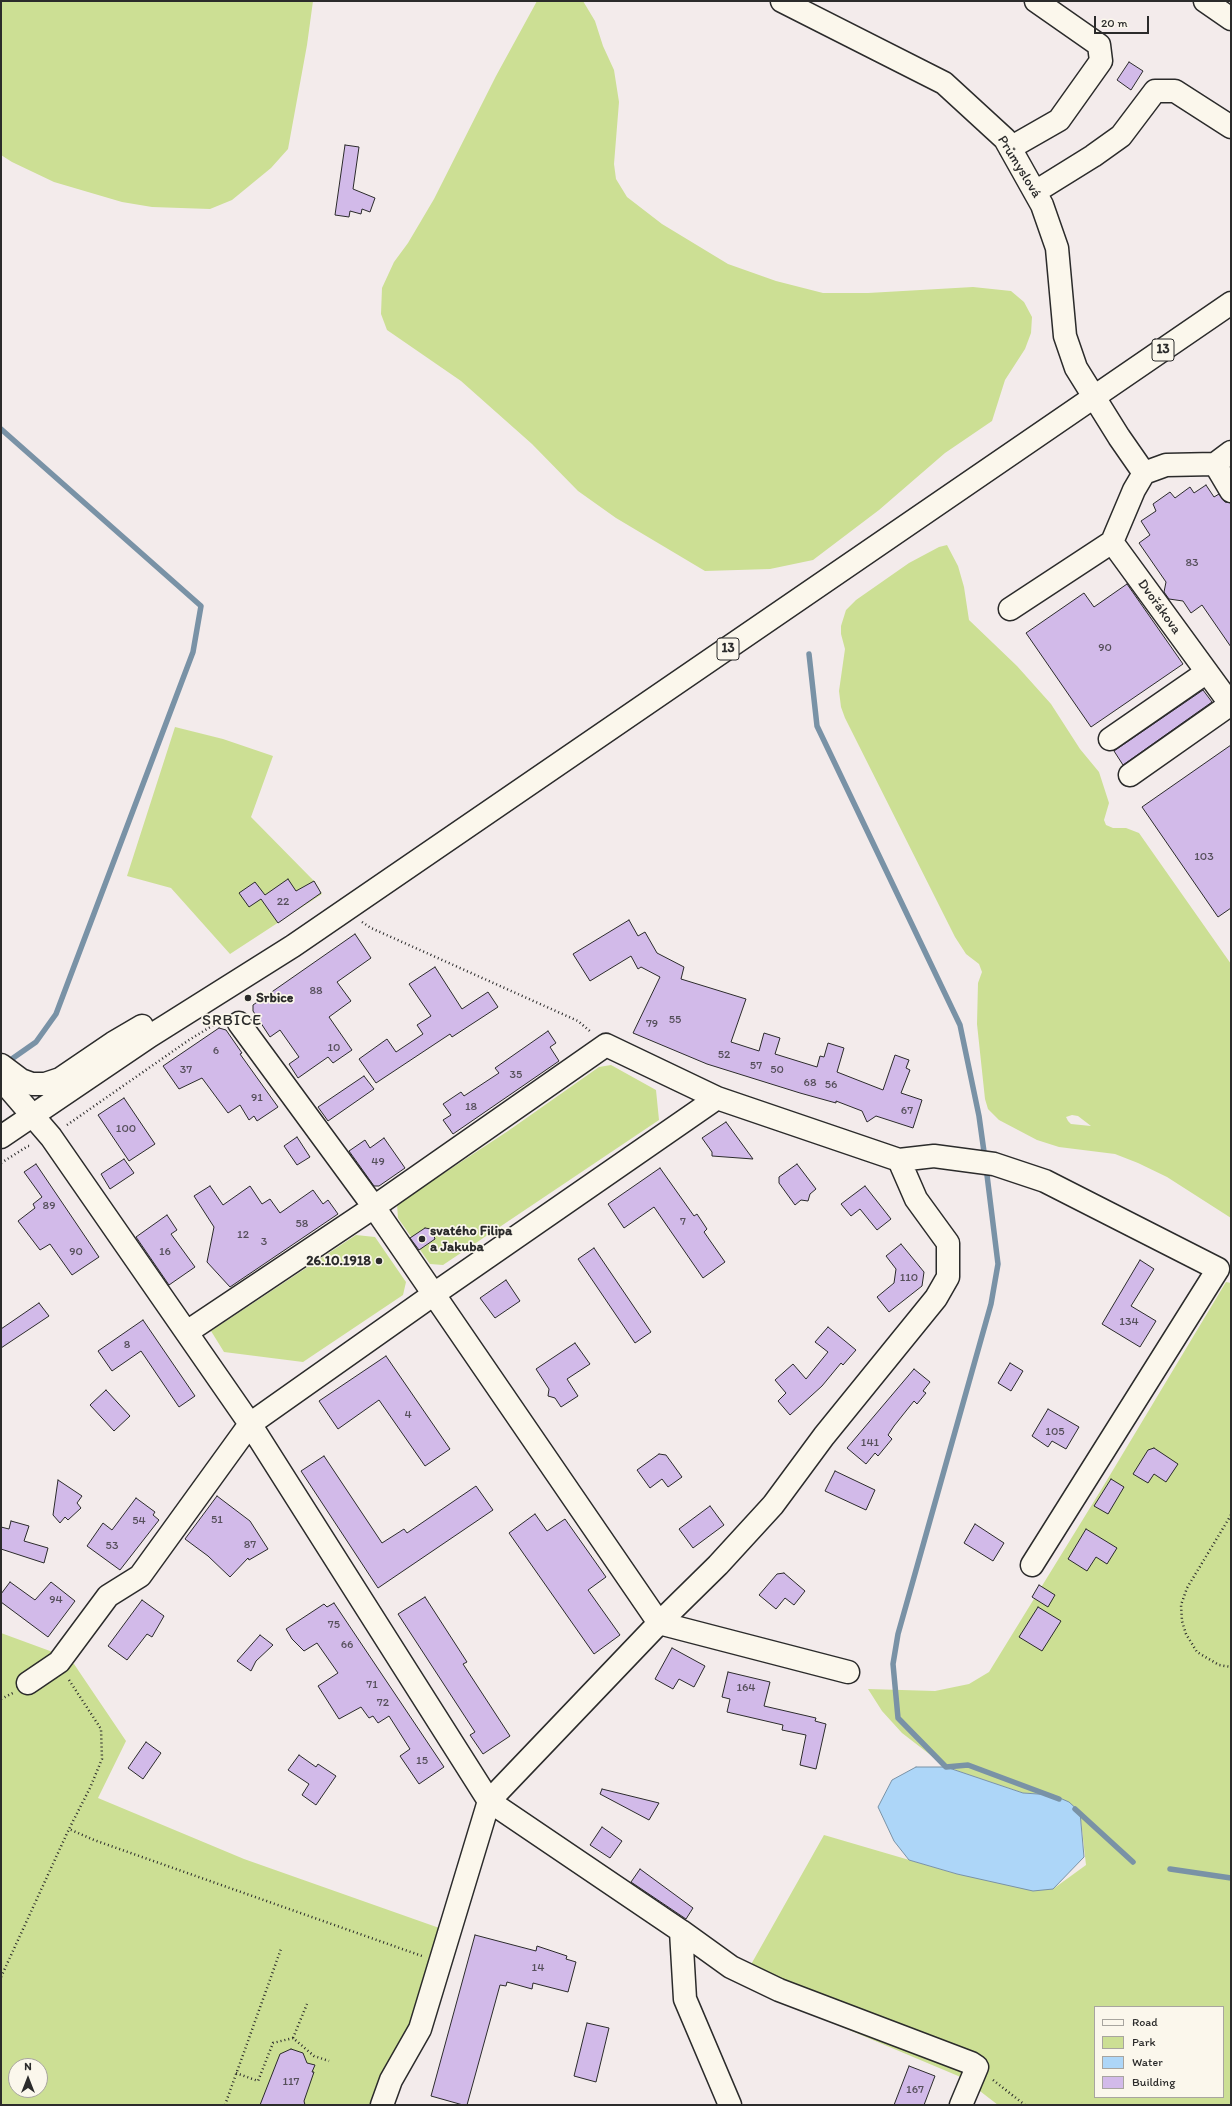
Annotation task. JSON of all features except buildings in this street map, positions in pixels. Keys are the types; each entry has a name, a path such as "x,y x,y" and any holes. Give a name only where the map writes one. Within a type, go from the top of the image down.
{"street":[{"name":"Průmyslová","path":"782,1 944,83 1005,139 1042,205 1057,248 1065,336 1076,368 1095,397"},
{"path":"1010,148 1059,120 1101,60 1099,45 1036,1"},
{"path":"1205,1 1231,19"},
{"path":"1035,192 1093,156 1121,136 1155,91 1175,91 1231,127"},
{"name":"13","path":"1,1137 150,1036 229,987 344,911 1231,303"},
{"path":"1095,397 1144,473"},
{"path":"1010,609 1112,542 1134,490 1144,473 1166,465 1223,458 1231,491"},
{"name":"Dvořákova","path":"1112,542 1231,704 1130,775"},
{"path":"1110,739 1207,672"},
{"path":"1,1065 21,1080 32,1084 45,1084 60,1079 113,1043 161,1015 229,987"},
{"path":"239,1023 374,1207 659,1623 848,1672"},
{"path":"187,1332 374,1207 606,1045 717,1098 899,1160 934,1156 994,1164 1045,1181 1218,1269 1032,1565"},
{"path":"1,1079 51,1137 250,1424 488,1801 681,1931 731,1967 779,1990 971,2062 977,2067 961,2105"},
{"path":"28,1683 59,1662 108,1596 140,1576 250,1424 434,1294 717,1098"},
{"path":"382,2105 391,2080 420,2029 488,1801 659,1623 718,1565 773,1505 824,1436 936,1298 948,1277 948,1242 916,1199 899,1160"},
{"path":"681,1931 685,2000 730,2105"}],"path":[{"path":"344,911 371,928 578,1021 606,1045"},
{"path":"1,1163 28,1146 36,1147 189,1040 231,1014 239,1023"},
{"path":"1230,1517 1187,1588 1181,1606 1182,1621 1186,1634 1197,1652 1219,1664 1231,1667"},
{"path":"1,1977 69,1829 90,1788 102,1759 101,1729 82,1702 59,1662"},
{"path":"69,1829 94,1840 441,1962"},
{"path":"225,2105 281,1949"},
{"path":"293,2038 307,2004"},
{"path":"236,2073 258,2081 273,2043 293,2038"},
{"path":"293,2038 314,2056 329,2061"},
{"path":"977,2067 1025,2105"}],"green space":[{"path":"1,1 313,1 307,45 288,149 271,168 232,200 210,209 152,207 122,202 54,182 12,162 1,155"},
{"path":"537,1 583,1 595,21 603,46 614,70 619,102 614,164 616,179 627,197 662,224 728,264 776,281 823,293 868,293 973,287 1011,291 1024,302 1032,317 1031,333 1025,349 1005,380 992,421 945,453 879,510 813,560 770,569 705,571 616,518 578,491 532,444 461,381 387,330 381,314 382,288 394,262 408,243 434,199 496,76"},
{"path":"947,545 958,566 964,587 969,620 1017,666 1051,704 1080,749 1099,772 1109,803 1104,820 1106,825 1113,828 1126,828 1139,833 1231,964 1231,1218 1167,1177 1138,1163 1115,1154 1059,1147 1037,1140 999,1120 988,1109 985,1099 977,1024 978,983 982,972 979,964 966,954 955,937 845,718 841,707 839,691 845,649 841,634 841,626 846,610 856,600 909,563 939,547","holes":["1072,1115 1078,1116 1091,1126 1071,1124 1066,1117"]},
{"path":"175,727 223,739 273,756 251,817 314,881 322,894 230,954 171,888 127,876"},
{"path":"611,1065 656,1090 659,1120 443,1265 430,1264 398,1218 397,1204 508,1131 599,1067"},
{"path":"356,1235 375,1237 406,1282 403,1295 303,1362 224,1352 211,1331"},
{"path":"1226,1282 1231,1283 1231,2105 998,2105 963,2078 740,1984 824,1835 957,1874 1053,1889 1086,1865 1080,1812 1053,1795 1023,1793 946,1767 902,1733 882,1711 868,1689 935,1691 969,1684 989,1672"},
{"path":"1,1633 50,1651 74,1664 126,1741 98,1798 244,1859 445,1930 411,2025 374,2105 1,2105"}],"water":[{"path":"916,1767 946,1767 1023,1793 1053,1795 1069,1802 1080,1812 1084,1857 1053,1889 1033,1891 957,1874 909,1860 894,1841 878,1807 892,1780"}],"waterway":[{"path":"1,429 201,606 193,652 56,1014 36,1042 6,1063"},
{"path":"809,654 817,726 960,1025 979,1116 985,1159"},
{"path":"986,1167 998,1264 991,1304 898,1634 893,1664 898,1718 946,1767 968,1765 1059,1799"},
{"path":"1075,1809 1133,1862"},
{"path":"1170,1869 1231,1878"}],"place":[{"name":"Srbice","path":"248,998"},
{"name":"svatého Filipa a Jakuba","path":"422,1239"},
{"name":"26.10.1918","path":"379,1261"}],"district":[{"name":"SRBICE","path":"232,1021"}]}
